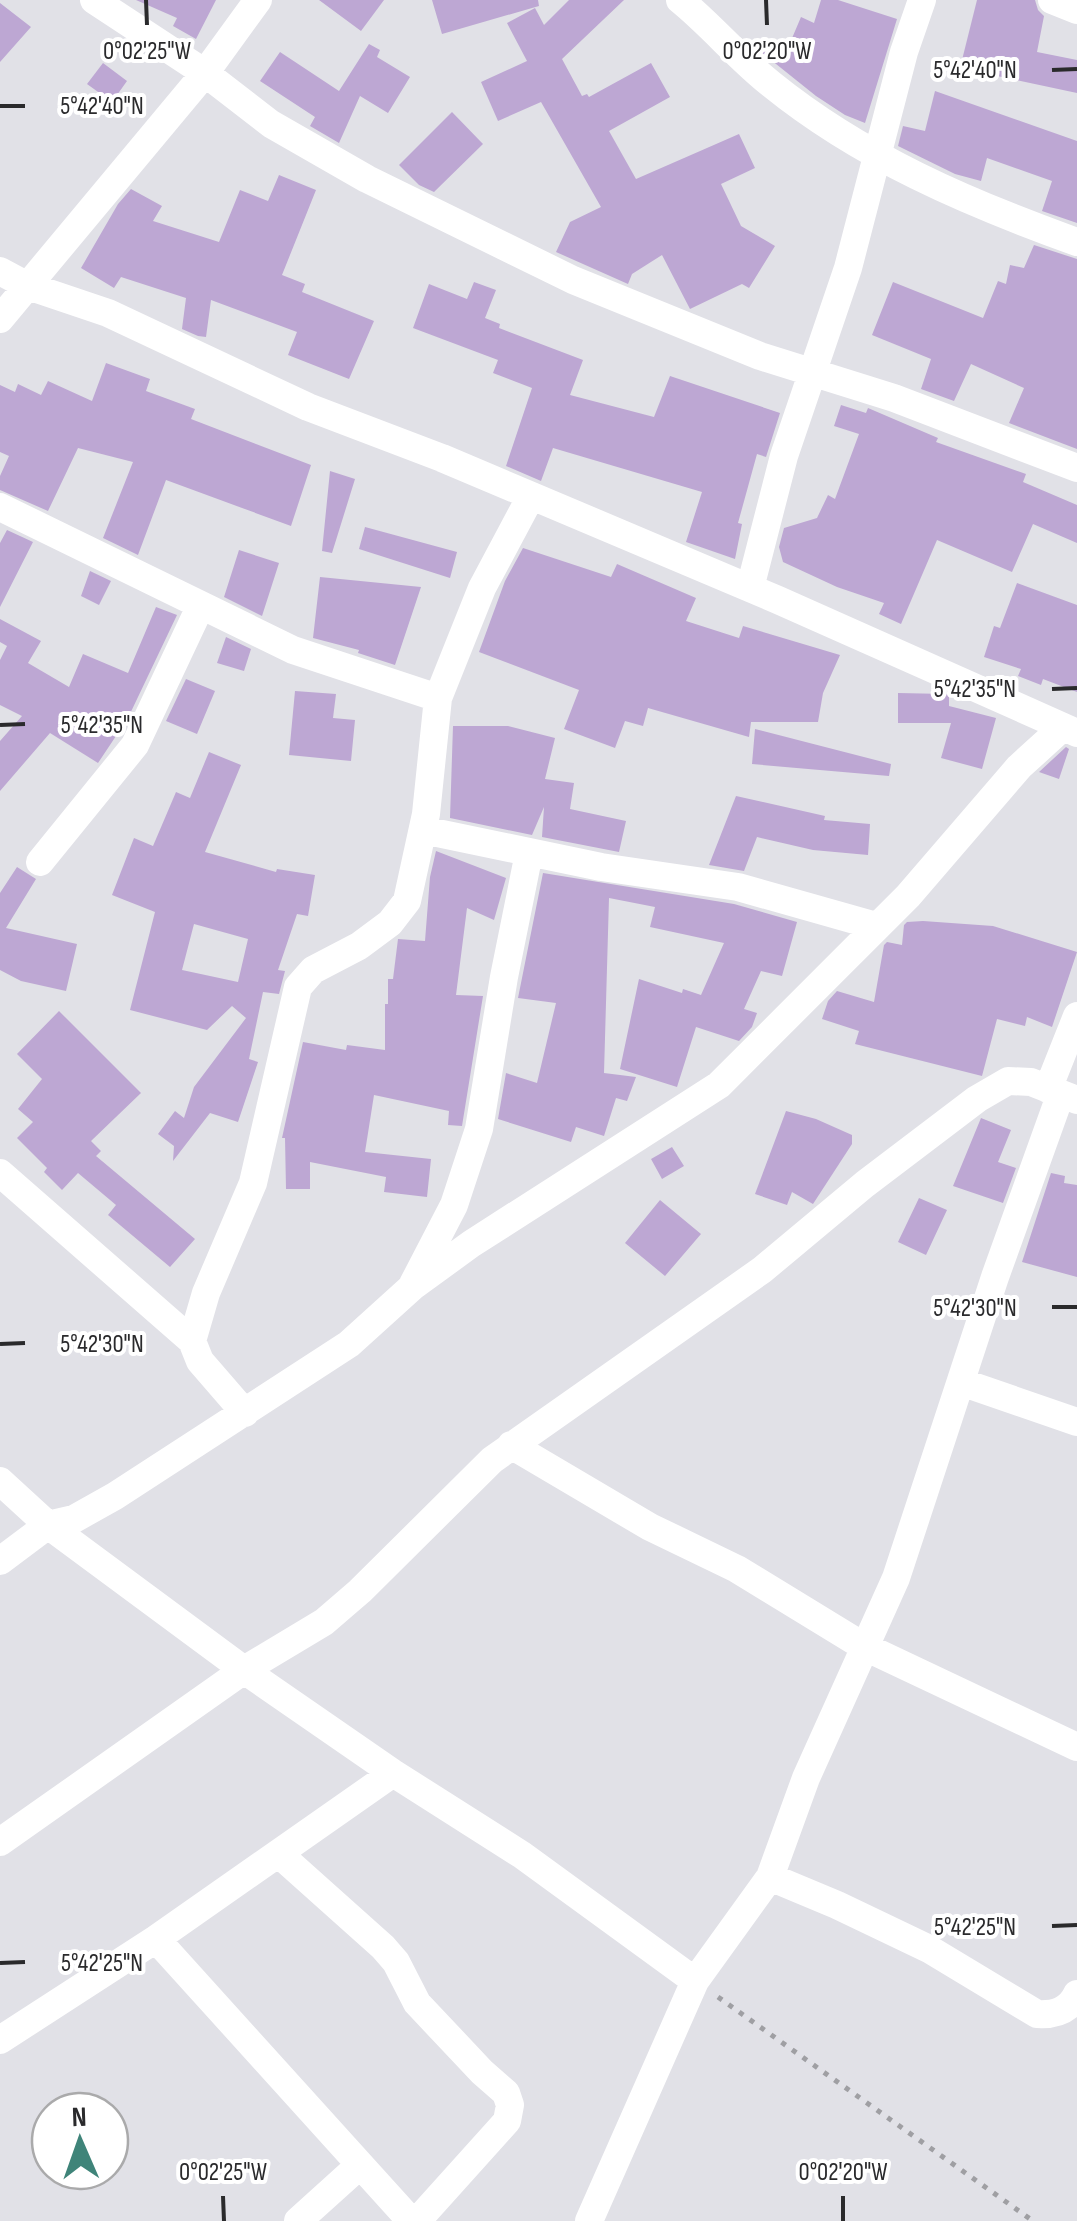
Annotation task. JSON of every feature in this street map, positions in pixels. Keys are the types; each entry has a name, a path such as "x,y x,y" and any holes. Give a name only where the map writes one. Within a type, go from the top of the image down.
{"street":[{"path":"94,0 205,73 271,124 403,197 638,309 812,373 894,398 1077,468"},
{"path":"0,319 205,73 258,0"},
{"path":"680,0 771,84 823,123 958,198 1077,242"},
{"path":"750,588 784,456 848,268 904,52 922,0"},
{"path":"1052,0 1077,10"},
{"path":"0,271 28,286 108,313 308,407 750,588 1070,730"},
{"path":"192,1341 206,1294 253,1183 298,987 313,970 359,946 390,923 407,901 422,830 438,698 482,588 532,496"},
{"path":"0,508 293,650 438,698"},
{"path":"40,862 135,745 200,608"},
{"path":"0,1561 48,1525 74,1518 115,1496 350,1344 412,1287 470,1244 719,1085 908,896 1019,767 1070,730"},
{"path":"422,830 529,854 738,887 876,926"},
{"path":"412,1287 454,1204 479,1129 529,854"},
{"path":"589,2221 695,1981 770,1878 806,1778 908,1546 1061,1095 1077,1016"},
{"path":"0,1842 244,1670 324,1622 512,1445 762,1270 865,1184 977,1099 1008,1081 1031,1082 1061,1095"},
{"path":"0,1173 192,1341 200,1361 245,1413"},
{"path":"961,1382 1077,1422"},
{"path":"512,1445 650,1526 737,1569 864,1646 1077,1747"},
{"path":"0,1481 48,1525 244,1670 393,1773 522,1855 695,1981"},
{"path":"0,2040 156,1939 393,1773"},
{"path":"156,1939 414,2221 506,2122 510,2105 506,2094 417,2004 396,1962 382,1947 280,1854"},
{"path":"770,1878 930,1950 1036,2014 1052,2015 1064,2009 1077,1994"},
{"path":"298,2221 360,2165"}],"path":[{"path":"695,1981 1033,2221"}],"building":[{"path":"136,0 216,0 196,39 173,26 177,18"},
{"path":"319,0 384,0 361,31"},
{"path":"432,0 538,0 539,6 442,34"},
{"path":"569,0 624,0 562,59 582,96 589,97 651,63 670,97 609,131 636,179 739,134 755,168 721,184 741,226 775,246 749,288 742,284 690,309 662,255 632,274 628,284 556,252 570,222 601,207 541,102 498,121 481,82 527,61 507,23 535,8 544,25"},
{"path":"821,0 838,0 897,19 865,123 816,96 756,48 760,38 787,50 801,17 814,23"},
{"path":"977,0 1035,0 1044,16 1037,52 1077,60 1077,93 960,68"},
{"path":"0,3 31,27 0,62"},
{"path":"369,44 380,50 377,57 410,77 388,113 360,96 339,143 310,126 315,117 260,81 280,52 339,91"},
{"path":"103,63 127,81 112,102 87,84"},
{"path":"935,91 1077,141 1077,223 1042,211 1052,181 987,158 981,181 955,174 898,146 903,126 925,131"},
{"path":"452,112 483,144 434,192 419,185 399,165"},
{"path":"279,175 316,190 282,275 305,284 302,292 374,321 349,379 288,355 297,332 211,300 206,337 198,336 182,329 186,298 121,277 114,288 81,268 131,189 162,206 153,221 219,242 240,190 268,201"},
{"path":"1034,245 1077,259 1077,449 1009,423 1024,388 971,364 954,401 921,389 931,359 872,335 893,282 983,318 998,281 1006,284 1010,265 1024,268"},
{"path":"474,282 496,290 485,318 500,324 499,328 583,360 570,395 654,417 670,376 780,413 766,457 757,454 738,523 742,524 735,559 686,542 702,492 553,448 541,481 506,466 532,388 493,373 498,360 413,328 429,284 467,299"},
{"path":"106,363 150,379 146,391 195,409 191,419 311,465 291,526 166,480 138,555 103,538 133,462 78,448 48,511 0,490 0,476 9,456 0,452 0,385 15,392 18,384 41,395 48,381 92,401"},
{"path":"841,405 866,413 868,408 938,438 936,442 1026,474 1023,482 1077,505 1077,543 1033,524 1012,572 937,540 901,624 879,614 884,603 783,562 779,547 784,528 817,518 828,495 835,499 859,434 834,426"},
{"path":"330,471 355,479 332,553 322,551"},
{"path":"365,527 457,552 450,578 359,549"},
{"path":"7,530 33,542 0,607 0,543"},
{"path":"523,548 611,577 617,564 696,598 686,621 739,638 743,626 840,655 823,693 818,722 751,722 749,737 648,708 643,726 625,721 615,748 564,729 579,690 479,652 505,581"},
{"path":"239,550 279,563 262,616 224,597"},
{"path":"90,571 111,581 99,605 81,596"},
{"path":"320,577 421,587 395,665 313,638"},
{"path":"1017,583 1077,605 1077,692 1043,679 1041,685 1018,676 1021,669 984,657 994,626 1000,628"},
{"path":"156,607 177,615 128,718 98,763 50,733 0,791 0,741 22,716 0,705 0,660 7,646 0,642 0,619 41,641 28,663 69,687 83,654 128,673"},
{"path":"226,637 251,649 244,671 217,663"},
{"path":"186,679 215,691 197,734 166,721"},
{"path":"295,691 336,694 333,718 355,720 351,761 289,755"},
{"path":"898,693 946,694 949,706 996,718 982,769 941,758 951,723 898,723"},
{"path":"453,726 508,726 555,738 545,779 574,783 570,809 626,821 619,852 542,837 544,807 532,835 450,818"},
{"path":"755,729 891,764 889,776 752,764"},
{"path":"1066,747 1069,749 1059,779 1039,772"},
{"path":"209,752 241,765 205,852 276,872 277,869 315,875 308,916 297,914 278,970 285,971 279,994 263,992 249,1059 258,1062 238,1122 210,1113 173,1161 174,1146 158,1134 175,1111 184,1118 194,1087 246,1018 232,1006 207,1030 130,1010 155,912 112,895 134,838 153,846 176,792 190,798","holes":["194,924 248,939 238,982 182,970"]},
{"path":"736,796 825,816 824,820 870,824 868,855 813,850 757,837 744,871 709,865"},
{"path":"436,851 506,878 494,920 467,908 456,995 483,996 462,1126 448,1125 449,1111 374,1095 365,1152 431,1159 427,1197 384,1192 386,1177 310,1162 310,1189 286,1189 282,1138 303,1042 346,1050 347,1045 385,1050 385,1004 398,939 425,941"},
{"path":"17,867 36,879 6,928 77,944 66,991 21,981 0,970 0,893"},
{"path":"543,873 734,904 797,922 782,976 761,971 744,1009 757,1013 752,1027 739,1041 696,1027 677,1087 620,1069 639,979 701,995 724,943 650,927 655,907 609,898 604,1073 636,1077 627,1101 616,1098 604,1136 576,1127 571,1142 498,1119 506,1073 537,1083 556,1003 518,998"},
{"path":"923,921 993,926 1077,952 1052,1027 1027,1017 1025,1026 997,1019 982,1076 855,1044 859,1031 822,1019 828,1001 837,991 874,1002 884,945 902,945 904,925"},
{"path":"59,1011 141,1093 91,1141 101,1151 96,1156 195,1239 170,1267 108,1215 116,1205 78,1173 62,1190 44,1172 47,1168 17,1138 33,1122 18,1109 42,1079 17,1054"},
{"path":"786,1111 852,1135 852,1144 813,1204 792,1192 787,1205 755,1194"},
{"path":"981,1118 1011,1130 998,1162 1016,1168 1003,1203 953,1186"},
{"path":"672,1147 684,1166 662,1179 651,1159"},
{"path":"1051,1173 1065,1176 1064,1183 1077,1185 1077,1277 1022,1262"},
{"path":"919,1198 947,1210 926,1255 898,1242"},
{"path":"660,1200 701,1234 665,1276 625,1243"}]}
